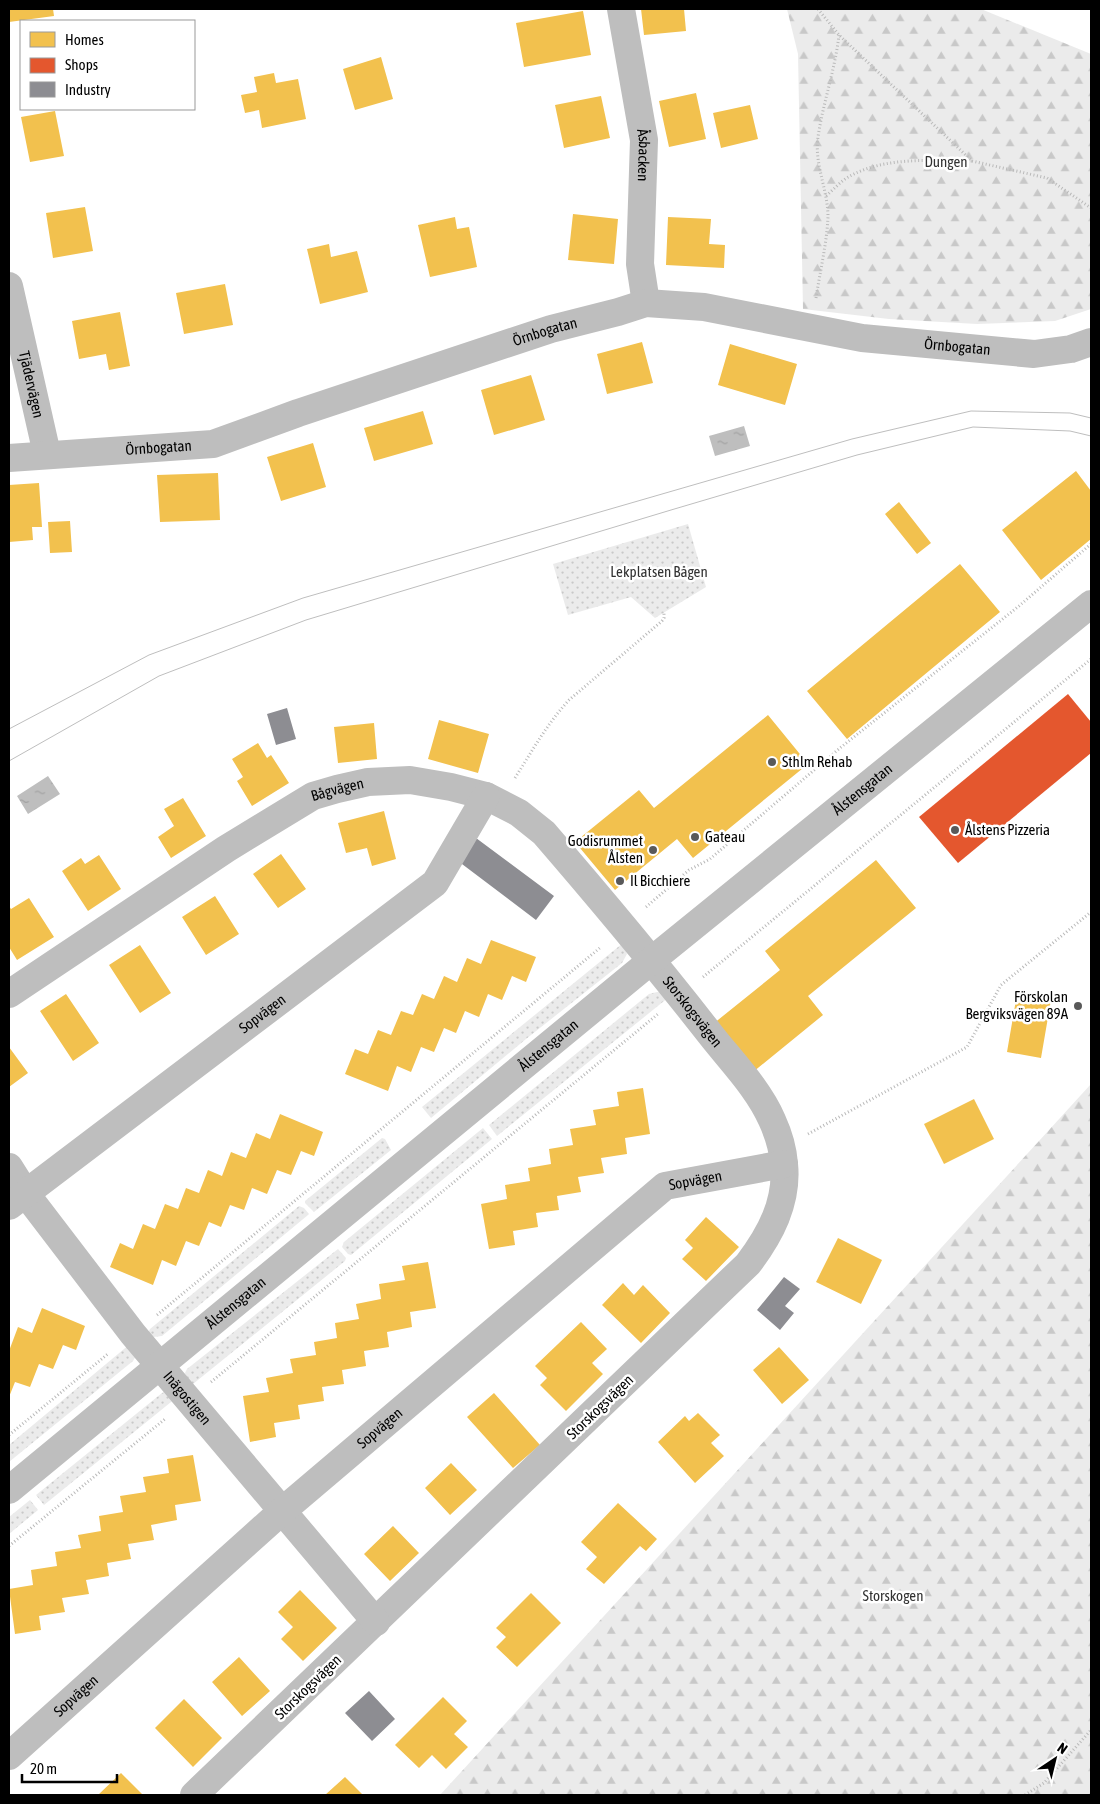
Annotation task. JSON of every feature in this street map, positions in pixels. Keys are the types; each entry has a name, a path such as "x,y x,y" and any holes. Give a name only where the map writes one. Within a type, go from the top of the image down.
{"street":[{"name":"Åsbacken","path":"621,9 644,140 640,264 646,303"},
{"name":"Tjädervägen","path":"9,286 46,454"},
{"name":"Örnbogatan","path":"9,458 213,444 298,413 551,329 646,303 704,306 862,338 1034,354 1071,349 1091,342"},
{"name":"Ålstensgatan","path":"9,1490 652,960 1091,604"},
{"name":"Bågvägen","path":"9,994 226,849 314,796 368,782 410,780 451,787 493,800 519,813 544,833 652,960"},
{"name":"Sopvägen","path":"17,1200 435,883 493,800"},
{"name":"Storskogsvägen","path":"194,1795 748,1264 765,1242 777,1215 784,1191 783,1156 772,1120 759,1096 652,960"},
{"name":"Sopvägen","path":"9,1756 281,1512 665,1186 783,1156"},
{"name":"Inägostigen","path":"9,1167 17,1200 133,1334 281,1512 376,1622"}],"path":[{"path":"818,9 839,35 972,161"},
{"path":"812,329 828,218 826,196 819,166 818,139 839,35"},
{"path":"826,196 848,176 869,167 886,163 972,161 1047,178 1091,208"},
{"path":"9,1435 624,928 668,887 689,870 710,859 840,748 1019,606 1091,544"},
{"path":"493,800 557,713 569,700 662,621 664,612"},
{"path":"9,1546 1091,659"},
{"path":"783,1156 967,1047 1001,984 1091,912"},
{"path":"1025,1795 1044,1783 1091,1730"}],"green space":[{"name":"Dungen","path":"787,9 981,9 1091,54 1091,309 1055,321 977,324 889,319 803,309 798,54"},
{"name":"Lekplatsen Bågen","path":"688,524 706,587 655,618 631,597 568,615 553,564"},
{"path":"623,943 627,954 622,963 431,1118 422,1107"},
{"path":"662,992 669,997 497,1136 489,1125 649,994"},
{"name":"Storskogen","path":"1091,1084 1091,1795 440,1795 1039,1141"},
{"path":"483,1128 492,1139 351,1255 348,1254 342,1247 344,1242"},
{"path":"382,1138 385,1139 391,1150 314,1212 305,1203 305,1201"},
{"path":"299,1206 304,1208 309,1214 162,1336 153,1337 148,1333 150,1329"},
{"path":"338,1249 346,1258 345,1261 193,1384 186,1378 185,1373 187,1369"},
{"path":"130,1344 137,1354 133,1361 9,1462 9,1445"},
{"path":"168,1391 176,1398 44,1505 36,1495 162,1393"},
{"path":"30,1500 38,1510 9,1534 9,1517"}],"water":[{"path":"744,426 750,446 715,456 709,436"},
{"path":"48,776 60,794 28,814 17,796"}],"building: Homes":[{"path":"9,9 53,9 54,16 9,22"},
{"path":"641,9 684,9 686,31 644,35"},
{"path":"583,11 591,55 524,67 516,23"},
{"path":"381,57 393,99 355,110 343,69"},
{"path":"274,73 276,83 298,79 306,119 262,128 259,110 245,113 241,95 257,92 254,77"},
{"path":"696,93 706,139 669,147 659,101"},
{"path":"601,96 610,138 564,148 555,105"},
{"path":"750,105 758,139 721,148 713,113"},
{"path":"55,111 64,156 30,162 21,117"},
{"path":"85,207 93,251 53,258 46,213"},
{"path":"573,214 618,219 614,264 568,260"},
{"path":"455,217 457,229 469,227 477,267 430,277 418,225"},
{"path":"668,217 711,219 709,244 725,245 724,268 666,265"},
{"path":"329,244 331,257 357,251 368,292 320,304 307,249"},
{"path":"225,284 233,325 184,334 176,293"},
{"path":"120,312 130,366 109,370 106,354 79,359 72,321"},
{"path":"642,342 653,383 607,394 597,354"},
{"path":"730,344 797,364 785,405 718,385"},
{"path":"531,375 545,420 494,435 481,390"},
{"path":"423,411 433,444 374,461 364,428"},
{"path":"313,443 326,487 281,501 267,457"},
{"path":"1076,471 1091,491 1091,539 1041,580 1002,530"},
{"path":"218,473 220,520 160,522 157,475"},
{"path":"39,483 42,527 32,527 33,540 9,542 9,485"},
{"path":"899,502 931,543 917,554 885,514"},
{"path":"70,521 72,552 50,553 48,522"},
{"path":"960,564 1000,612 847,739 807,691"},
{"path":"768,715 808,764 693,858 677,839 615,890 575,842 639,790 654,808"},
{"path":"439,720 489,734 478,773 428,759"},
{"path":"374,723 377,759 338,763 334,727"},
{"path":"258,743 267,758 271,755 289,783 252,806 237,781 243,777 232,759"},
{"path":"183,798 206,836 171,858 158,837 174,826 164,809"},
{"path":"384,811 396,859 372,866 367,848 346,853 338,823"},
{"path":"281,854 306,889 278,908 253,874"},
{"path":"99,855 121,889 88,911 62,871 81,858 85,864"},
{"path":"876,860 916,908 808,996 823,1015 753,1072 713,1024 780,970 765,951"},
{"path":"215,896 239,934 206,955 182,917"},
{"path":"29,898 54,937 17,960 9,947 9,906 11,909"},
{"path":"491,940 536,957 526,982 512,976 502,1000 488,994 479,1017 465,1011 456,1033 444,1028 434,1052 421,1047 411,1072 397,1066 388,1091 345,1074 355,1049 368,1054 378,1030 391,1035 401,1011 413,1015 422,994 434,999 444,976 457,982 467,958 481,964"},
{"path":"140,945 171,993 140,1013 109,965"},
{"path":"66,994 99,1043 73,1061 40,1011"},
{"path":"1017,994 1051,1000 1041,1058 1007,1052"},
{"path":"9,1047 28,1073 9,1087"},
{"path":"643,1088 650,1134 625,1138 627,1154 601,1158 604,1173 578,1177 581,1192 557,1196 559,1210 536,1213 538,1227 513,1231 515,1245 489,1249 481,1204 507,1199 505,1185 530,1181 528,1168 551,1164 549,1149 573,1145 570,1129 596,1125 593,1110 619,1106 617,1092"},
{"path":"974,1099 994,1139 944,1164 924,1124"},
{"path":"280,1114 323,1132 314,1156 301,1151 291,1175 277,1170 267,1194 252,1188 244,1210 230,1205 221,1227 209,1222 199,1246 186,1241 176,1266 162,1260 153,1285 110,1267 120,1243 133,1249 143,1224 155,1229 165,1204 178,1209 186,1188 199,1193 208,1170 222,1176 231,1152 246,1158 256,1133 270,1139"},
{"path":"706,1217 739,1247 706,1281 682,1259 693,1248 685,1240"},
{"path":"838,1238 882,1260 861,1304 816,1282"},
{"path":"428,1262 436,1308 410,1312 412,1327 387,1332 389,1347 364,1351 366,1366 342,1370 344,1384 322,1387 324,1401 298,1405 300,1419 274,1423 276,1437 250,1442 243,1396 269,1392 266,1378 293,1373 290,1359 316,1355 314,1342 337,1338 335,1323 359,1319 356,1304 381,1299 379,1284 405,1280 402,1266"},
{"path":"623,1283 634,1295 643,1285 670,1313 641,1343 602,1305"},
{"path":"42,1308 85,1326 76,1350 63,1345 53,1369 39,1364 30,1387 15,1382 9,1397 9,1351 18,1327 32,1333"},
{"path":"581,1322 607,1349 592,1363 603,1374 566,1411 540,1385 547,1378 535,1366"},
{"path":"779,1347 809,1380 782,1404 753,1370"},
{"path":"494,1393 540,1445 513,1468 467,1417"},
{"path":"698,1413 720,1435 711,1443 724,1456 695,1483 658,1442 685,1416 689,1421"},
{"path":"193,1455 201,1501 175,1505 177,1520 151,1525 154,1540 128,1544 131,1559 107,1563 109,1576 86,1580 89,1594 62,1598 65,1612 39,1616 41,1630 15,1634 9,1589 33,1585 31,1570 57,1566 55,1552 81,1548 78,1535 101,1531 99,1516 123,1512 120,1496 146,1492 143,1477 169,1473 167,1459"},
{"path":"451,1463 477,1490 450,1515 425,1488"},
{"path":"618,1503 657,1539 646,1551 640,1546 604,1584 586,1569 597,1557 581,1542"},
{"path":"393,1526 419,1553 390,1581 364,1554"},
{"path":"300,1590 337,1628 303,1661 281,1639 293,1627 278,1612"},
{"path":"531,1593 561,1623 517,1667 496,1647 506,1637 496,1628"},
{"path":"239,1657 270,1691 242,1716 212,1682"},
{"path":"443,1697 467,1721 454,1734 468,1747 446,1769 432,1755 419,1768 395,1745"},
{"path":"184,1699 222,1738 193,1767 155,1728"},
{"path":"121,1773 143,1795 98,1795"},
{"path":"345,1777 363,1795 325,1795"}],"building: Shops":[{"path":"1068,694 1091,722 1091,753 958,863 919,817"}],"building: Industry":[{"path":"287,708 296,739 276,745 267,714"},
{"path":"476,838 554,896 536,920 458,861"},
{"path":"784,1277 800,1289 785,1306 794,1313 780,1330 757,1310"},
{"path":"369,1691 395,1719 372,1741 345,1713"}],"tram line":[{"path":"9,729 149,655 303,598 852,439 971,411 1070,413 1091,418"},
{"path":"9,761 159,676 306,620 671,510 857,455 973,427 1070,431 1091,436"}],"place":[{"name":"Sthlm Rehab","path":"772,762"},
{"name":"Ålstens Pizzeria","path":"955,830"},
{"name":"Gateau","path":"695,837"},
{"name":"Godisrummet Ålsten","path":"653,850"},
{"name":"Il Bicchiere","path":"620,881"},
{"name":"Förskolan Bergviksvägen 89A","path":"1078,1006"}]}
